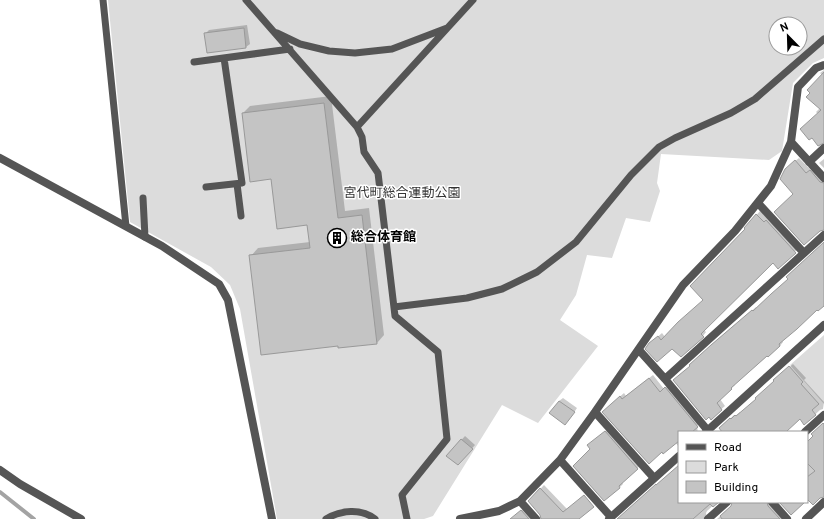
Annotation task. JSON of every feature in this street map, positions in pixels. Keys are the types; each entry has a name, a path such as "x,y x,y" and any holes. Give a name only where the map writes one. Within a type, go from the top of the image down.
{"street":[{"path":"460,519 499,511 520,501 560,460 683,285 735,231 771,186 791,142 798,87 816,68 824,65"},
{"path":"791,142 824,178"},
{"path":"809,162 824,148"},
{"path":"0,158 162,246 219,284 228,300 272,519"},
{"path":"758,203 804,253"},
{"path":"665,379 824,235"},
{"path":"638,350 665,379 708,431 824,325"},
{"path":"595,412 654,478"},
{"path":"806,431 824,415"},
{"path":"560,460 610,518 678,457"},
{"path":"0,470 20,484 81,519"},
{"path":"520,501 536,519"},
{"path":"806,519 824,502"},
{"path":"708,519 726,503"},
{"path":"773,503 787,519"}],"lane":[{"path":"103,0 126,226"},
{"path":"246,0 357,127 362,137 364,152 378,173 395,316 438,352 447,439 402,495 407,519"},
{"path":"357,127 473,0"},
{"path":"273,31 300,44 329,51 355,53 392,49 447,28"},
{"path":"394,307 467,298 502,289 537,272 576,242 631,175 659,148 675,138 731,113 755,99 824,39"},
{"path":"194,62 290,49"},
{"path":"206,187 242,183 224,58"},
{"path":"237,184 241,216"},
{"path":"143,198 146,237"},
{"path":"326,519 339,512 352,511 374,517 375,519"}],"green space":[{"name":"宮代町総合運動公園","path":"108,0 824,0 824,58 813,63 793,83 782,151 769,160 661,154 657,183 660,191 650,222 626,218 612,258 587,255 576,295 560,320 598,346 538,423 502,405 433,516 424,519 277,519 240,309 230,285 211,267 130,222"},
{"path":"824,335 824,404 790,365"}],"building":[{"path":"244,28 246,48 207,53 204,33"},
{"path":"824,72 824,143 818,146 812,138 809,140 800,129 821,110 806,97 810,93 807,90"},
{"name":"総合体育館","path":"324,103 338,218 362,215 377,344 338,348 338,346 261,355 249,255 310,248 307,225 277,229 271,179 250,182 242,113"},
{"path":"795,160 806,173 810,170 820,182 824,183 824,230 820,231 804,245 774,212 793,194 780,179 785,169"},
{"path":"756,214 764,222 766,220 796,253 778,269 773,263 701,334 704,337 681,357 672,349 657,362 645,349 649,343 658,336 661,340 678,322 703,300 690,286 745,229 744,228"},
{"path":"824,242 824,306 818,311 817,310 779,344 780,346 768,357 767,356 731,388 732,389 717,403 722,410 711,420 709,417 706,420 673,380 690,366 689,365 711,345 752,310 753,311 788,279 786,277"},
{"path":"789,366 803,382 801,384 819,404 812,410 816,415 804,425 800,419 787,431 721,431 719,428 756,399 755,398 774,381 773,380"},
{"path":"649,378 660,392 665,387 698,427 693,431 678,431 678,442 663,454 662,452 649,464 602,412 620,396 622,399"},
{"path":"559,401 575,412 565,425 549,413"},
{"path":"823,423 824,424 824,497 820,498 813,505 808,500 808,476 815,471 808,464 808,441 813,436 811,434"},
{"path":"605,431 638,469 619,486 620,488 604,501 573,466 590,449 587,445"},
{"path":"461,439 473,449 458,465 446,456"},
{"path":"678,466 678,503 718,503 713,507 710,504 693,519 617,519"},
{"path":"540,488 563,512 584,495 594,507 579,519 541,519 540,515 528,501"},
{"path":"732,503 767,503 768,506 780,519 722,519 720,516 731,506"},
{"path":"780,503 804,503 791,515"},
{"path":"521,510 529,519 510,519"}],"waterway":[{"path":"0,492 34,519"}],"place":[{"name":"総合体育館","path":"337,238"}]}
